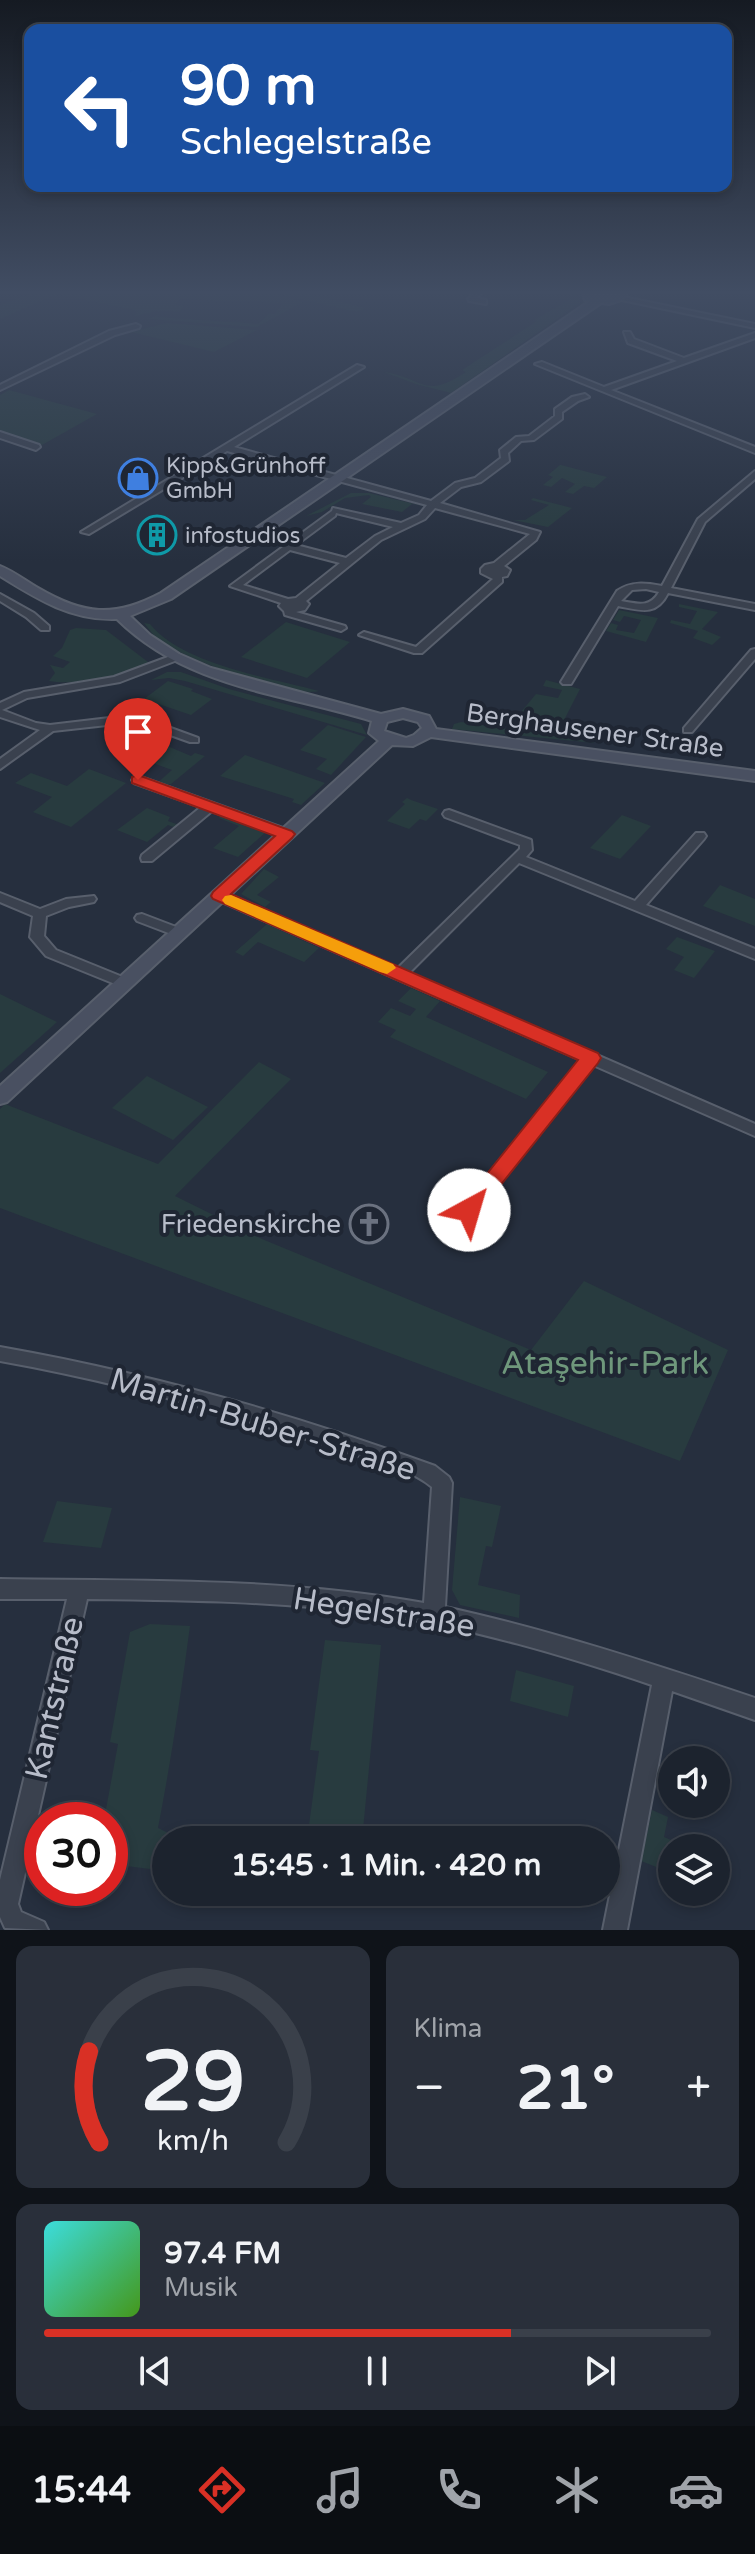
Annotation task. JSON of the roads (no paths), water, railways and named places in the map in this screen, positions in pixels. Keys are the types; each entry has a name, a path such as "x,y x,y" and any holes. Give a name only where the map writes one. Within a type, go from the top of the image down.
{"street":[{"path":"86,532 337,381"},
{"path":"0,570 67,609 91,615 121,615 154,603 480,381"},
{"path":"581,381 755,450"},
{"path":"603,390 627,381"},
{"path":"341,628 289,613 292,604 378,538 422,517 433,504 458,485 478,480 506,459 503,452 519,439 531,438 559,417 558,411 575,399 585,397"},
{"path":"0,435 36,447"},
{"path":"228,448 535,532 533,538 497,571 498,580 418,651 364,635"},
{"path":"616,603 652,607 658,603 701,521 755,474"},
{"path":"292,604 235,586 334,512 403,527"},
{"path":"288,546 348,562"},
{"path":"567,682 623,591 634,585 755,607"},
{"path":"0,597 45,628"},
{"path":"121,615 143,638 176,657 236,680 345,706 381,719"},
{"path":"688,730 755,652"},
{"path":"0,707 37,692 116,680 176,657"},
{"path":"0,713 34,726 50,728 135,718 194,740"},
{"path":"394,714 411,714 428,723 428,732 412,741 389,740 377,733 376,728 381,719 394,714"},
{"path":"0,765 50,728"},
{"name":"Berghausener Straße","path":"428,732 755,776"},
{"path":"0,1097 389,740"},
{"path":"138,780 287,834"},
{"path":"147,858 211,805"},
{"path":"400,974 526,850 526,843 449,814"},
{"path":"637,907 700,836"},
{"path":"517,858 755,954"},
{"path":"220,896 755,1130"},
{"path":"0,897 40,914 66,903 89,899"},
{"path":"40,914 37,937 51,953 125,983"},
{"path":"142,918 179,933"},
{"path":"469,1210 591,1058"},
{"name":"Martin-Buber-Straße","path":"0,1354 50,1362 254,1415 428,1472 442,1483 444,1502 434,1614"},
{"name":"Hegelstraße","path":"0,1589 274,1595 434,1614 536,1639 755,1709"},
{"name":"Kantstraße","path":"36,1930 13,1920 6,1904 79,1591"},
{"path":"615,1930 664,1678"}],"place":[{"name":"Kipp&Grünhoff GmbH","path":"138,478"},
{"name":"infostudios","path":"157,535"},
{"name":"Friedenskirche","path":"369,1224"}],"park label":[{"name":"Ataşehir-Park","path":"605,1363"}]}
